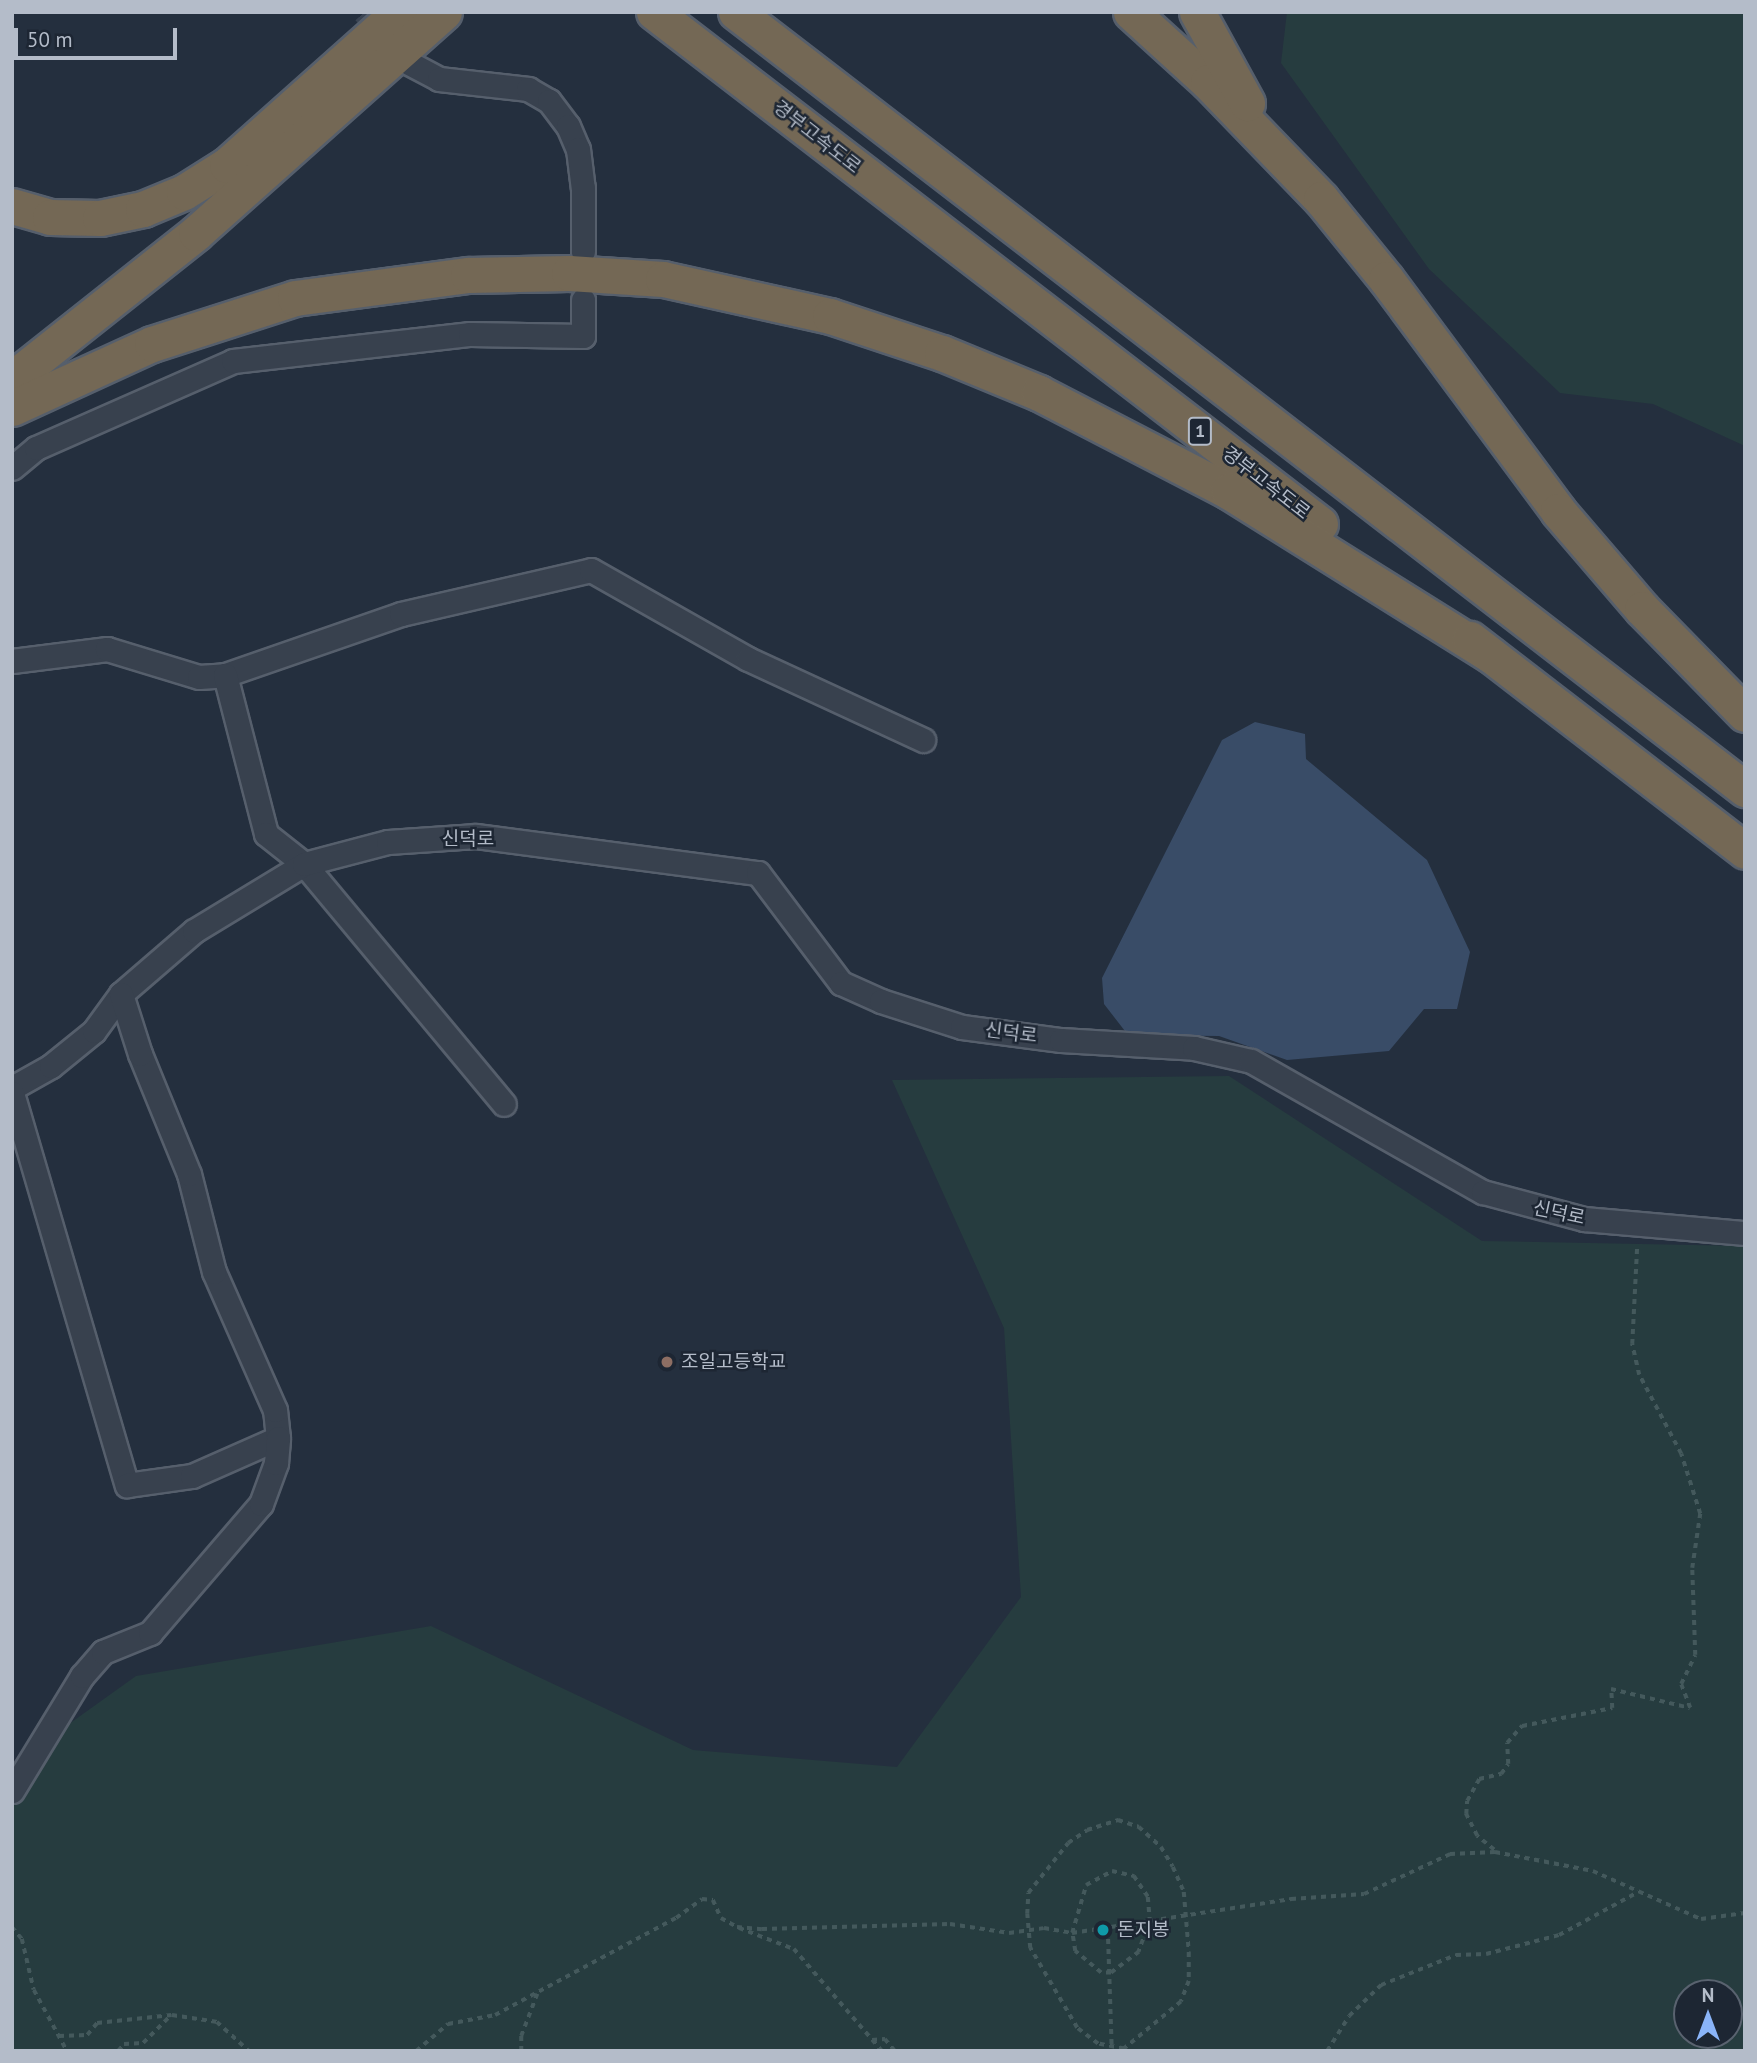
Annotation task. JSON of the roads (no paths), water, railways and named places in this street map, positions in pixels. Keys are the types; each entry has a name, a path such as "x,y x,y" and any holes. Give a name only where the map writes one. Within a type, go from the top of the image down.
{"highway":[{"path":"22,210 100,218 143,209 184,192 227,166 399,12"},
{"path":"12,379 196,233 444,12"},
{"name":"경부고속도로","path":"654,12 1745,851"},
{"path":"736,12 1745,789"},
{"path":"1131,12 1208,82 1307,185"},
{"path":"1197,12 1261,126 1386,279 1581,539 1745,714"},
{"path":"12,408 152,344 295,298 468,275 569,273 663,279 830,316 954,357 1038,393 1228,491 1489,654"}],"street":[{"path":"409,63 439,79 528,89 549,101 569,126 578,149 583,251"},
{"path":"12,468 36,448 233,361 470,334 583,337 583,300"},
{"path":"12,661 107,649 199,677 225,674 401,614 590,570 748,659 923,740"},
{"path":"225,674 266,834 304,864 504,1104"},
{"name":"신덕로","path":"12,1091 51,1066 94,1031 121,995 194,931 304,864 388,842 476,836 758,873 841,983 881,1001 962,1027 1194,1048 1251,1061 1483,1192 1537,1210 1639,1227 1745,1233"},
{"path":"12,1791 82,1676 103,1652 150,1633 261,1504 276,1463 278,1438 275,1410 214,1272 190,1174 140,1054 121,995"},
{"path":"12,1091 127,1485 192,1476 278,1438"}],"water":[{"path":"1255,722 1305,734 1306,759 1427,860 1470,952 1457,1009 1424,1009 1389,1051 1287,1060 1219,1036 1128,1035 1104,1004 1102,978 1222,740"}],"tunnel":[{"path":"364,12 388,39"}],"place":[{"name":"조일고등학교","path":"667,1362"},
{"name":"돈지봉","path":"1103,1930"}]}
